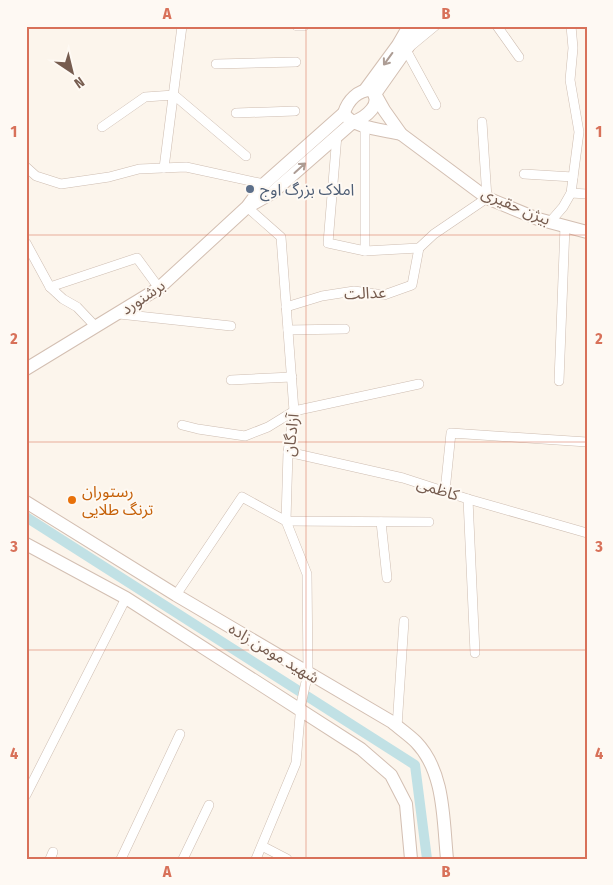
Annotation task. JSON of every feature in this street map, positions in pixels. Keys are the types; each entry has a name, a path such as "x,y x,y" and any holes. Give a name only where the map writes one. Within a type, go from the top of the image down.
{"street":[{"path":"164,168 182,26"},
{"path":"297,26 304,26"},
{"path":"370,92 409,26"},
{"path":"365,251 354,120 346,106 350,100 370,92 406,50 421,26"},
{"path":"406,50 435,26"},
{"path":"497,26 519,58"},
{"path":"550,222 563,207 571,193 578,132 570,80 573,48 571,26"},
{"path":"406,50 436,105"},
{"path":"216,64 296,62"},
{"path":"247,207 264,184 354,120 361,119 374,106 376,99 370,92"},
{"path":"370,92 401,134"},
{"path":"102,127 145,98 174,95 246,156"},
{"path":"236,113 295,111"},
{"path":"354,120 401,134"},
{"path":"247,207 272,193 354,120"},
{"path":"337,135 328,243 365,251 419,248 434,234 487,198 482,122"},
{"name":"بیژن حقیری","path":"401,134 487,198 550,222 587,232"},
{"path":"26,167 36,176 61,184 109,178 139,169 186,167 264,184"},
{"path":"524,174 573,177"},
{"path":"571,193 587,194"},
{"name":"برشنورد","path":"26,369 159,288 247,207"},
{"name":"آزادگان","path":"247,207 281,237 294,411 288,452 286,521 307,574 306,679 296,763 256,859"},
{"path":"559,381 565,226"},
{"path":"26,243 50,287 63,299 77,307 96,327"},
{"name":"عدالت","path":"286,307 322,296 354,291 384,295 412,285 419,248"},
{"path":"50,287 137,258 159,288"},
{"path":"119,314 230,326"},
{"path":"288,330 345,328"},
{"path":"231,380 292,377"},
{"path":"182,425 244,436 268,427 294,411 419,384"},
{"path":"445,491 451,432 587,442"},
{"name":"کاظمی","path":"288,452 403,478 468,499 587,533"},
{"path":"176,595 242,497 286,521 429,522"},
{"path":"468,499 475,653"},
{"name":"شهید مومن زاده","path":"26,502 176,595 306,679 398,727 416,742 432,764 440,791 447,859"},
{"path":"381,522 387,578"},
{"path":"27,547 126,598 302,703 361,749 390,775 406,804 411,859"},
{"path":"26,795 126,598"},
{"path":"398,727 404,621"},
{"path":"121,859 180,734"},
{"path":"183,859 209,805"},
{"path":"262,846 287,859"}],"waterway":[{"path":"26,517 415,765 427,859"}],"place":[{"name":"املاک بزرگ اوج","path":"250,189"},
{"name":"رستوران ترنگ طلایی","path":"72,500"}]}
